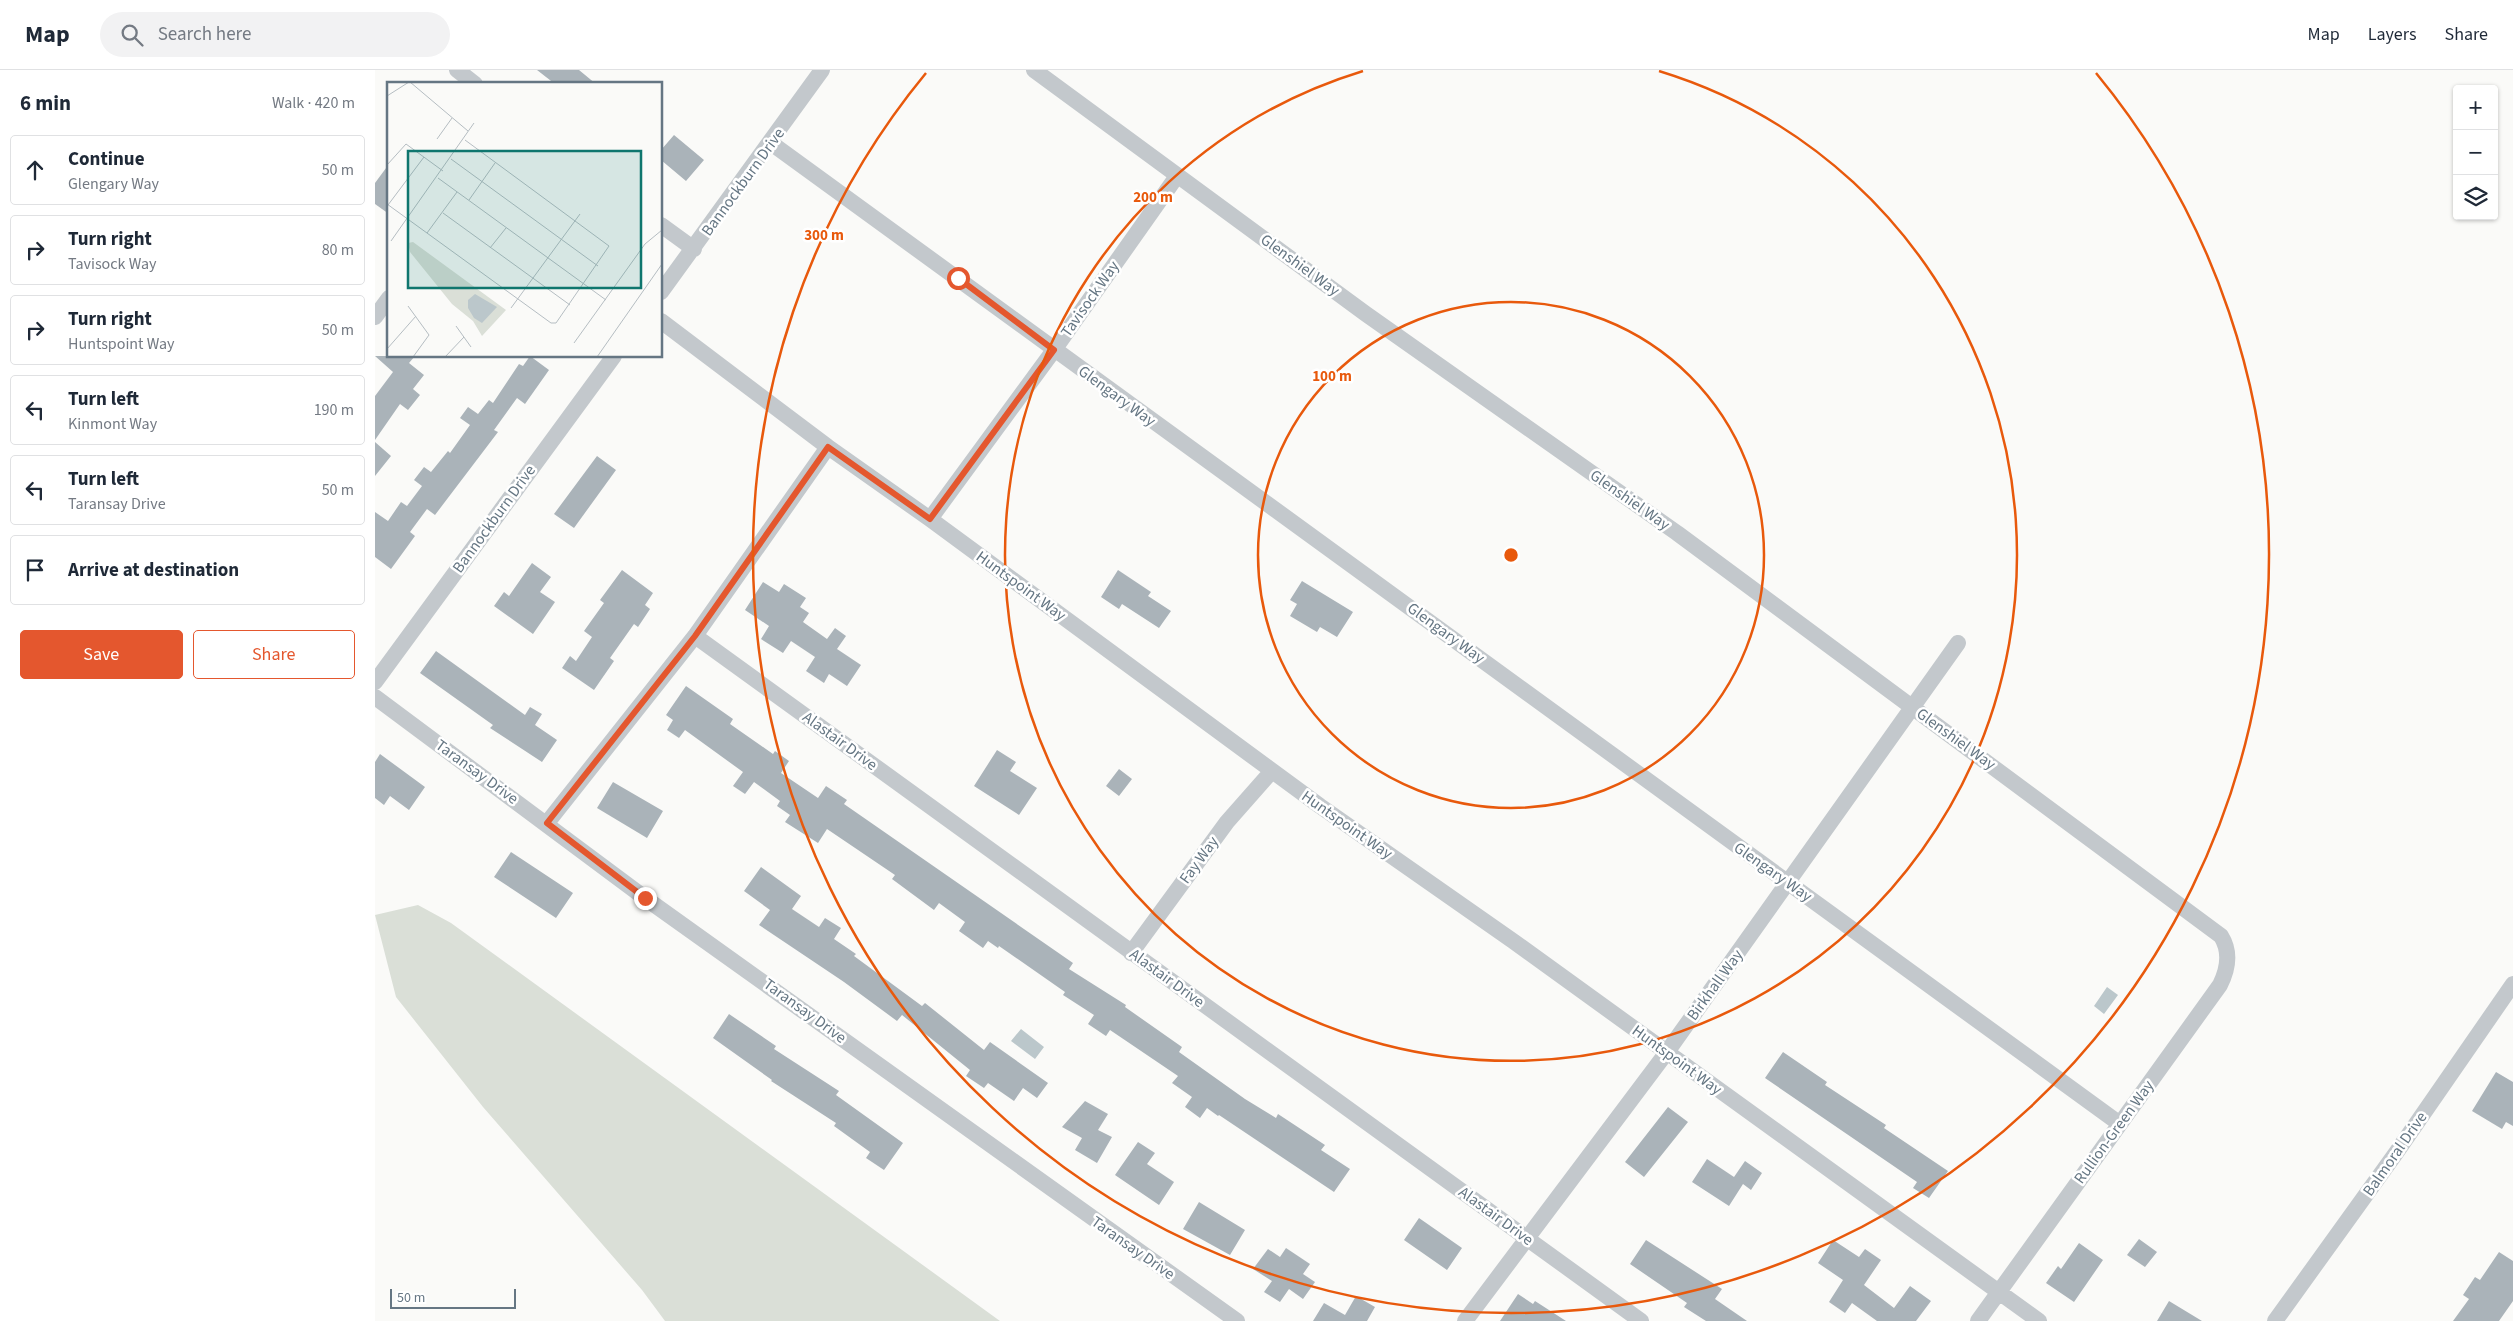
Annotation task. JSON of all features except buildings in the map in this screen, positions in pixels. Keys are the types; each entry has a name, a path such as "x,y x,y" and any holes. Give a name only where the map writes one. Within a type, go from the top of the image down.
{"street":[{"path":"457,70 472,82"},
{"name":"Bannockburn Drive","path":"663,289 823,70"},
{"name":"Glenshiel Way","path":"1034,70 1366,314 1677,533 2221,936"},
{"name":"Glengary Way","path":"771,143 2120,1124"},
{"name":"Tavisock Way","path":"930,519 1054,350 1177,176"},
{"path":"663,226 694,249"},
{"path":"375,316 387,301"},
{"name":"Huntspoint Way","path":"663,323 828,447 930,519 1272,770 2039,1321"},
{"name":"Bannockburn Drive","path":"375,682 613,358"},
{"path":"547,823 695,636 828,447"},
{"name":"Alastair Drive","path":"695,636 1641,1321"},
{"name":"Birkhall Way","path":"1465,1321 1667,1052 1913,708 1957,643"},
{"name":"Taransay Drive","path":"375,697 547,823 645,898 1237,1321"},
{"name":"Fay Way","path":"1131,953 1227,822 1272,770"},
{"name":"Rullion-Green Way","path":"1978,1321 2220,985 2227,967 2227,951 2221,936"},
{"name":"Balmoral Drive","path":"2275,1321 2396,1153 2513,984"}],"shaded area":[{"path":"418,905 451,923 1000,1321 665,1321 642,1290 483,1107 396,997 375,915"},
{"path":"2107,987 2118,995 2104,1014 2094,1006"},
{"path":"1021,1029 1044,1047 1035,1059 1011,1041"}],"route":[{"path":"645,898 547,823 695,636 828,447 930,519 1054,350 958,278"}]}
